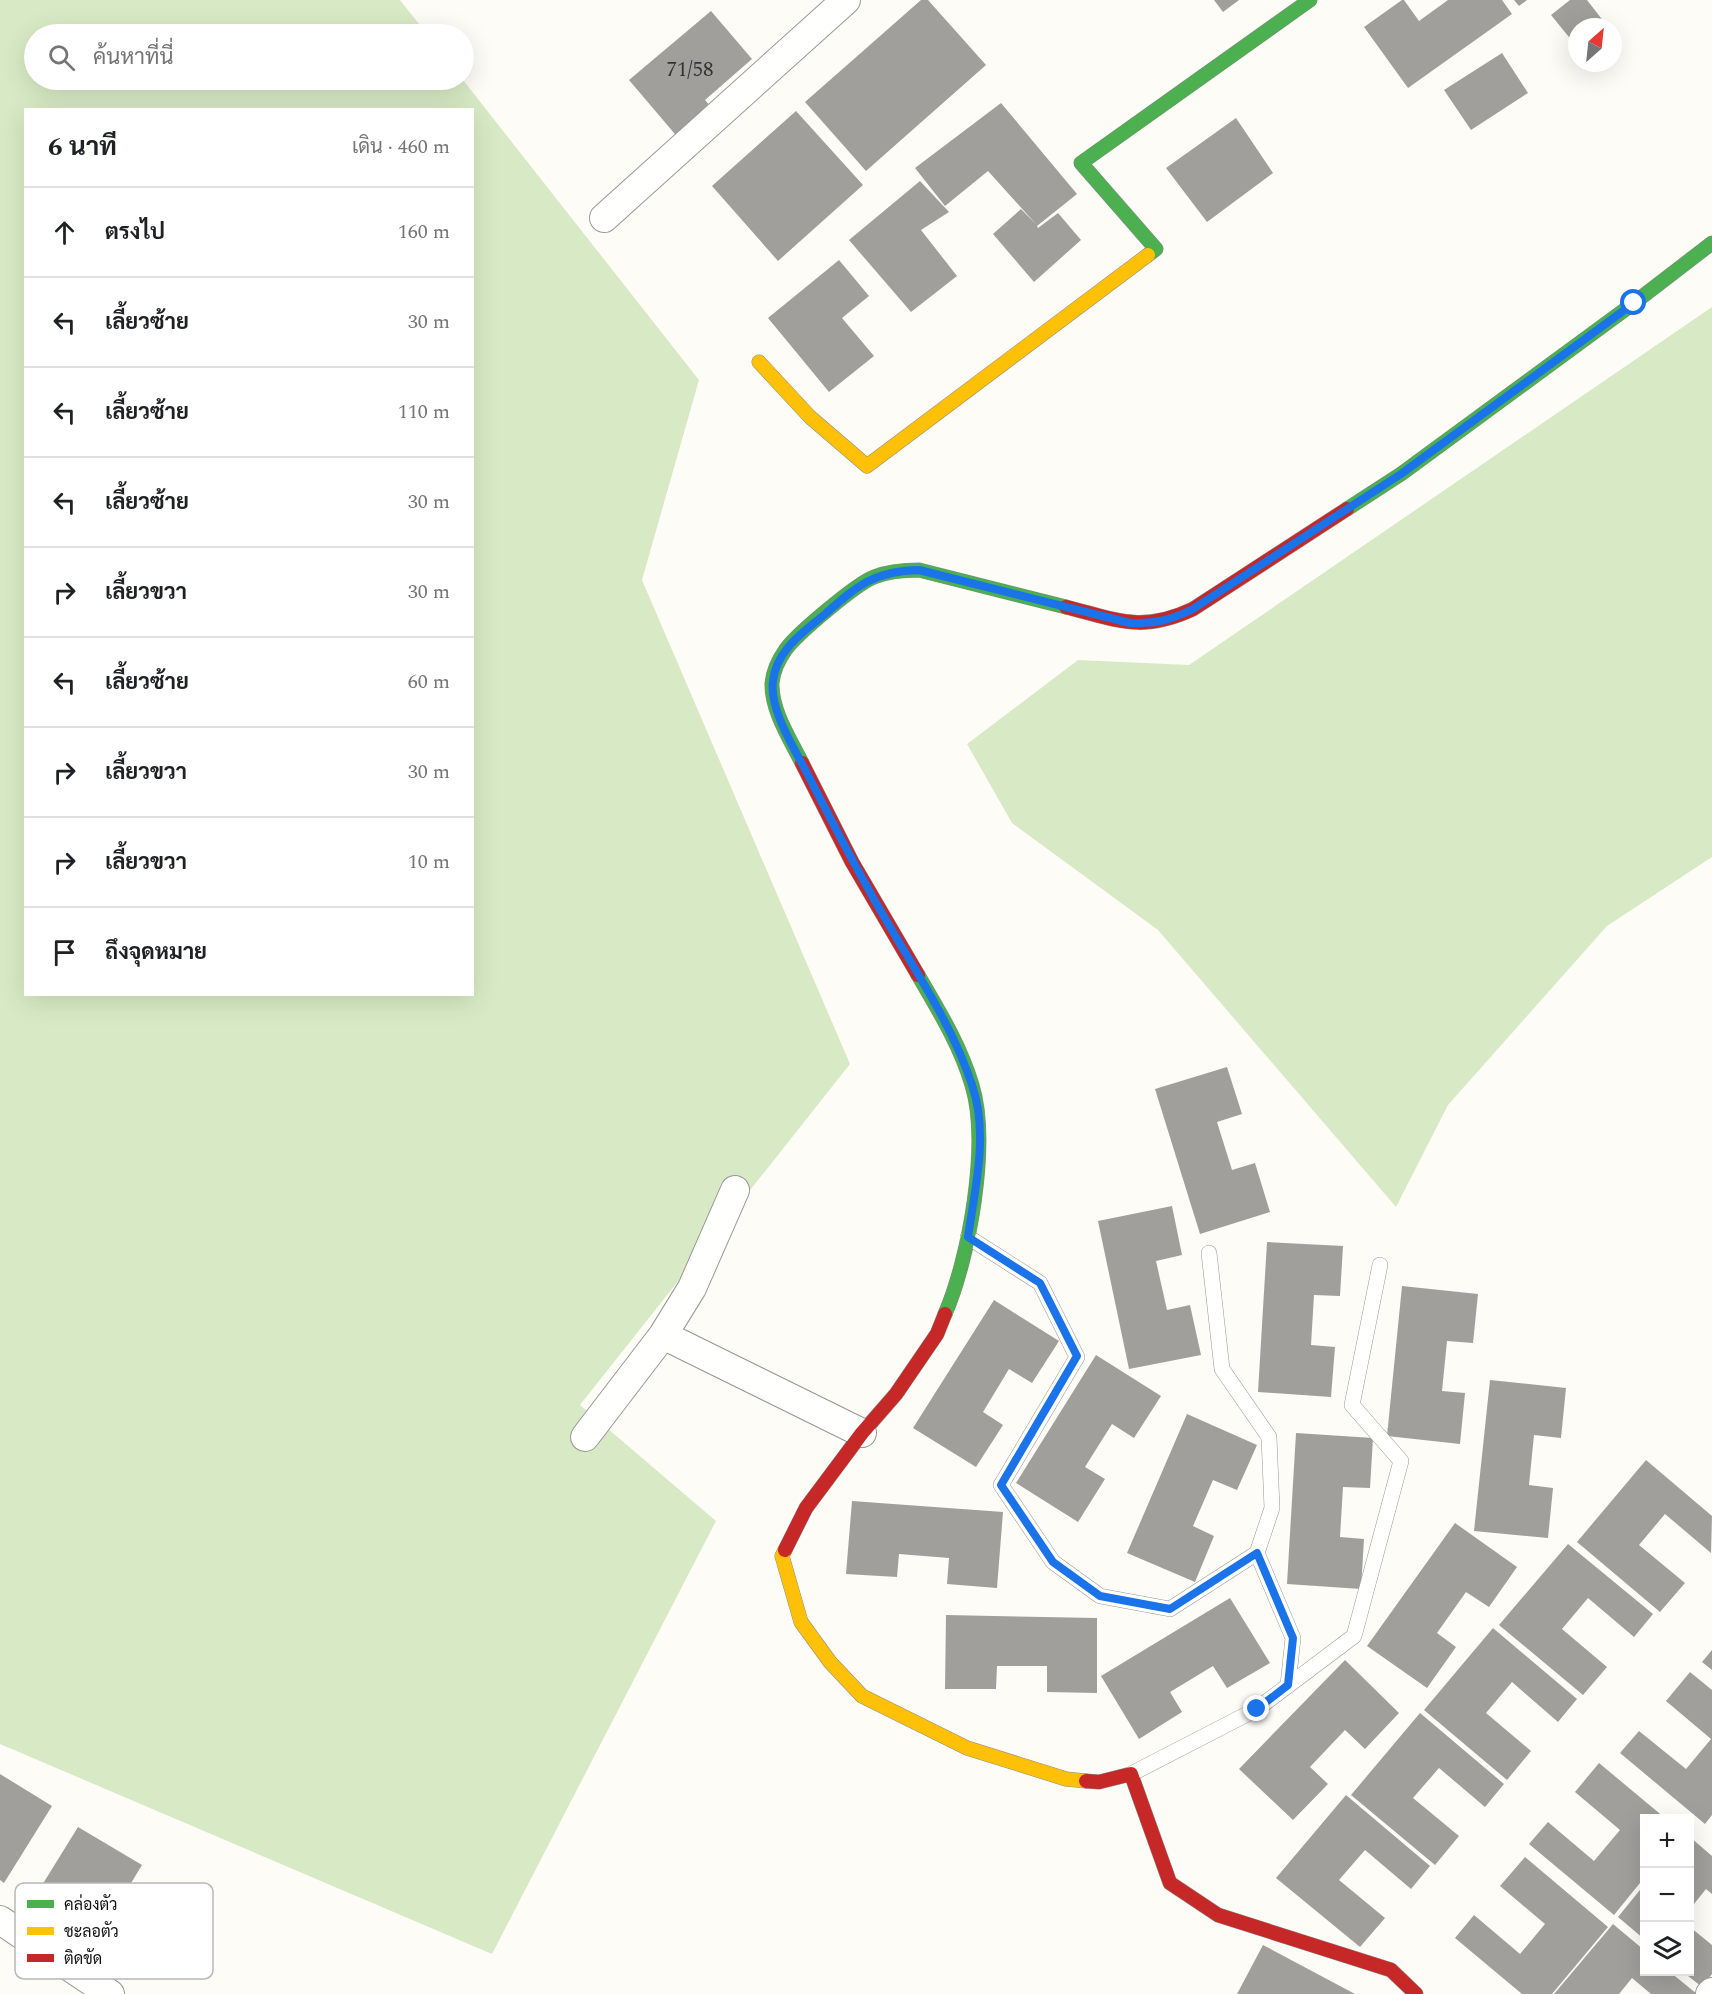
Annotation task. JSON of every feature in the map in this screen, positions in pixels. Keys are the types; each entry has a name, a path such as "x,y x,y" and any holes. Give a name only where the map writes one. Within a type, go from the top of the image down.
{"street":[{"path":"604,218 846,0"},
{"path":"759,362 803,412 831,439 867,466 1156,249 1082,163 1310,0"},
{"path":"1416,1994 1391,1970 1218,1915 1170,1883 1131,1774 1100,1782 1066,1779 967,1748 862,1696 831,1662 801,1622 795,1593 782,1556 806,1508 862,1434 896,1394 937,1334 952,1299 968,1237 979,1163 980,1127 973,1087 953,1034 852,862 773,701 772,681 778,662 786,648 850,592 873,577 899,570 919,570 1130,623 1149,624 1176,617 1193,609 1401,474 1712,243"},
{"path":"585,1437 663,1335 692,1288 735,1190"},
{"path":"663,1335 862,1434"},
{"path":"0,1920 15,1930"},
{"path":"88,1979 110,1994"}],"lane":[{"path":"968,1237 1040,1283 1077,1356 1001,1485 1053,1562 1100,1596 1170,1609 1257,1553 1272,1508 1269,1437 1222,1369 1209,1254"},
{"path":"1131,1774 1257,1709 1354,1636 1401,1461 1352,1405 1380,1265"},
{"path":"1257,1553 1293,1638 1288,1685"}],"green space":[{"path":"0,0 400,0 419,24 24,24 24,90 471,90 699,380 642,580 850,1064 580,1405 716,1521 492,1954 0,1744"},
{"path":"1712,307 1712,857 1607,926 1448,1105 1396,1207 1158,930 1012,823 967,744 1078,660 1189,665"}],"building":[{"path":"921,0 928,0 986,65 866,171 805,102"},
{"path":"1214,0 1239,0 1223,12"},
{"path":"1402,0 1419,21 1448,0 1502,0 1512,14 1408,88 1364,27"},
{"path":"1514,0 1527,0 1519,6"},
{"path":"1570,0 1587,0 1601,18 1568,18 1568,36 1551,15"},
{"path":"711,11 752,59 705,100 714,110 680,140 629,80"},
{"path":"1502,53 1528,93 1471,130 1444,90"},
{"path":"1001,103 1077,194 1037,226 1038,228 1058,213 1081,240 1034,282 993,234 1021,209 1036,224 988,171 945,206 915,168"},
{"path":"796,111 863,185 778,261 712,186"},
{"path":"1236,118 1273,173 1207,222 1166,168"},
{"path":"920,181 949,212 921,230 957,276 911,312 849,240"},
{"path":"839,260 869,296 842,318 874,356 829,392 768,318"},
{"path":"1227,1067 1242,1114 1217,1122 1232,1170 1255,1163 1270,1212 1200,1234 1155,1089"},
{"path":"1172,1206 1182,1255 1156,1261 1167,1310 1190,1305 1201,1355 1129,1369 1098,1221"},
{"path":"1267,1242 1343,1246 1340,1296 1314,1295 1311,1345 1335,1347 1331,1397 1258,1392"},
{"path":"1402,1286 1478,1294 1473,1343 1447,1341 1442,1391 1465,1393 1460,1444 1387,1436"},
{"path":"994,1300 1059,1341 1032,1383 1009,1369 983,1412 1003,1425 976,1467 913,1428"},
{"path":"1096,1355 1161,1396 1134,1438 1112,1424 1085,1467 1105,1479 1078,1522 1016,1483"},
{"path":"1490,1380 1566,1388 1561,1438 1534,1435 1529,1485 1553,1488 1548,1538 1474,1531"},
{"path":"1187,1414 1257,1445 1237,1490 1213,1480 1193,1526 1214,1536 1195,1582 1127,1553"},
{"path":"1296,1433 1373,1438 1370,1488 1343,1487 1340,1537 1364,1539 1361,1589 1287,1584"},
{"path":"1646,1460 1712,1516 1711,1553 1665,1514 1639,1545 1685,1583 1660,1612 1577,1542"},
{"path":"852,1501 1003,1512 997,1588 947,1584 949,1558 899,1554 897,1577 846,1574"},
{"path":"1455,1523 1517,1567 1489,1607 1466,1592 1437,1633 1456,1647 1427,1688 1367,1646"},
{"path":"1568,1544 1653,1614 1634,1637 1588,1598 1562,1629 1607,1667 1583,1695 1499,1625"},
{"path":"1230,1598 1270,1663 1227,1688 1213,1666 1170,1692 1182,1712 1139,1739 1101,1676"},
{"path":"946,1615 1097,1618 1097,1693 1047,1692 1047,1666 997,1666 996,1689 945,1689"},
{"path":"1493,1628 1577,1699 1558,1722 1512,1682 1486,1713 1531,1751 1507,1780 1424,1710"},
{"path":"1712,1650 1712,1670 1702,1662"},
{"path":"1345,1660 1399,1713 1365,1749 1345,1730 1310,1767 1328,1784 1293,1820 1239,1769"},
{"path":"1690,1672 1712,1690 1712,1815 1705,1824 1620,1753 1639,1731 1686,1769 1711,1739 1666,1701"},
{"path":"1420,1713 1504,1784 1485,1807 1439,1768 1413,1798 1459,1836 1435,1865 1351,1795"},
{"path":"1599,1763 1660,1814 1640,1814 1640,1883 1614,1915 1529,1844 1548,1822 1594,1861 1620,1830 1575,1792"},
{"path":"0,1774 52,1806 4,1883 0,1880"},
{"path":"1346,1795 1430,1866 1411,1889 1365,1850 1339,1880 1385,1918 1360,1947 1276,1878"},
{"path":"78,1827 142,1865 131,1883 43,1883"},
{"path":"1694,1840 1712,1856 1712,1894 1706,1889 1694,1904"},
{"path":"1525,1857 1608,1927 1552,1994 1522,1994 1455,1938 1474,1915 1520,1954 1545,1924 1500,1886"},
{"path":"1640,1890 1640,1936 1618,1917"},
{"path":"1613,1924 1640,1947 1640,1976 1675,1976 1697,1994 1651,1994 1632,1978 1619,1994 1554,1994"},
{"path":"1694,1930 1712,1945 1712,1974 1702,1987 1688,1976 1694,1976"},
{"path":"1263,1945 1355,1994 1237,1994"}],"traffic: fast":[{"path":"1148,255 1156,249 1081,163 1310,0"},
{"path":"1347,509 1401,474 1712,243"},
{"path":"802,763 782,724 775,704 772,683 775,670 786,649 802,632 866,581 891,572 919,570 1066,607"},
{"path":"918,975 961,1056 972,1085 977,1110 978,1169 969,1233 954,1291 945,1314"}],"traffic: slow":[{"path":"759,362 810,417 867,466 1148,255"},
{"path":"785,1550 782,1556 801,1622 830,1662 862,1696 967,1748 1066,1779 1086,1781"}],"traffic: jam":[{"path":"1066,607 1129,622 1159,621 1175,616 1193,609 1347,509"},
{"path":"802,763 852,862 918,975"},
{"path":"785,1550 806,1508 862,1433 896,1394 937,1334 945,1314"},
{"path":"1086,1781 1099,1782 1131,1774 1170,1883 1218,1915 1391,1970 1416,1994"}],"route":[{"path":"1257,1709 1288,1685 1293,1638 1257,1553 1170,1609 1100,1596 1053,1562 1001,1485 1077,1356 1040,1283 968,1237 979,1163 980,1127 973,1087 953,1034 852,862 792,743 773,701 772,681 778,662 786,648 804,632 850,592 873,577 899,570 919,570 1130,623 1149,624 1176,617 1193,609 1401,474 1634,303"}]}
